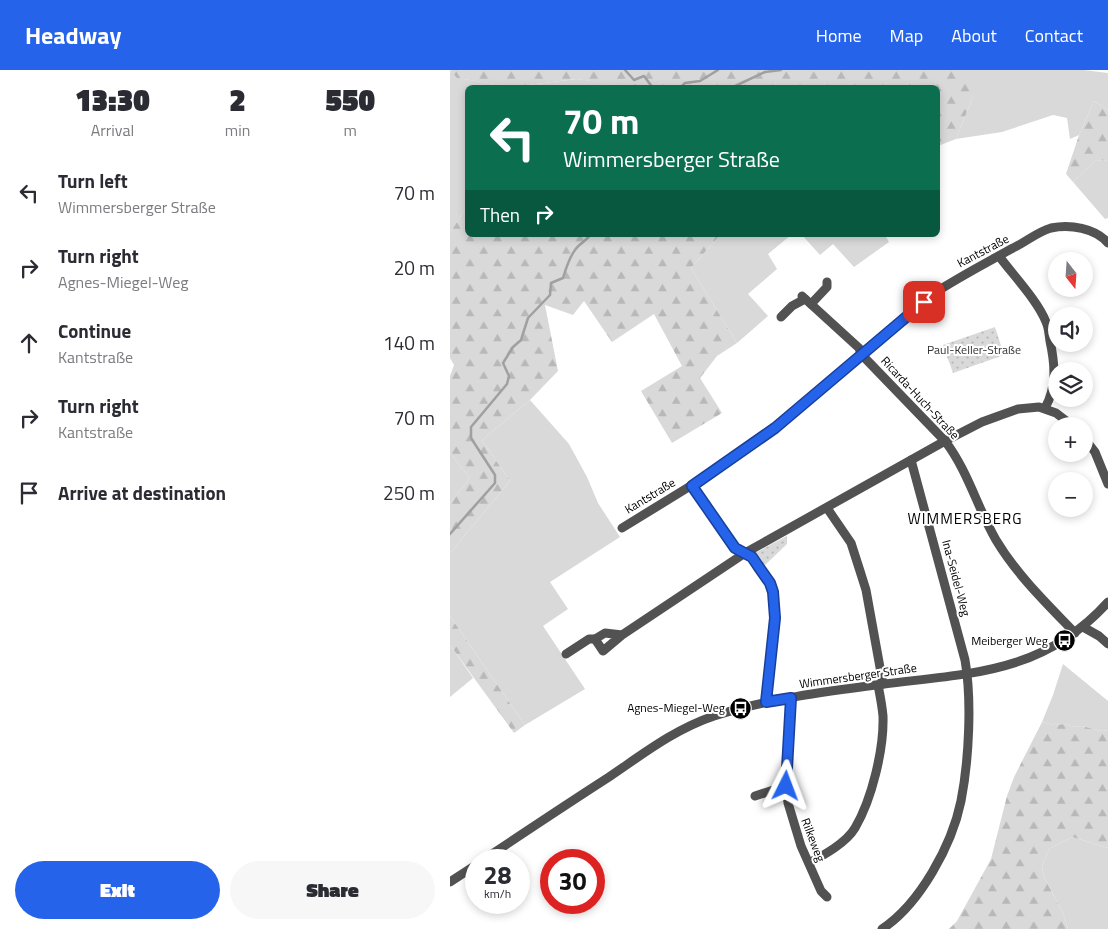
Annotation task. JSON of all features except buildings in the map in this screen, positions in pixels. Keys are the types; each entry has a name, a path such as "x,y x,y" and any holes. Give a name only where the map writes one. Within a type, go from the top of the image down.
{"street":[{"name":"Kantstraße","path":"622,528 692,486 775,428 933,294 962,275 1051,228 1081,228 1104,238 1108,243"},
{"path":"999,256 1040,310 1047,323 1054,363 1054,382 1045,408"},
{"path":"781,317 792,306 827,287 827,282"},
{"name":"Ricarda-Huch-Straße","path":"806,300 860,348 862,354 945,441 957,456 987,523 1008,558 1030,586 1075,633"},
{"path":"595,639 604,651 622,635 745,554 982,422 1018,409 1039,407 1062,417"},
{"path":"1093,449 1108,484"},
{"name":"Ina-Seidel-Weg","path":"882,929 902,913 942,856 961,801 969,736 968,675 911,460"},
{"name":"Kantstraße","path":"692,486 735,548 745,554"},
{"path":"809,863 825,854 846,838 855,828 864,807 877,765 883,715 881,684 866,590 851,543 827,508"},
{"path":"745,554 752,557 770,583 775,600 775,618 766,702"},
{"name":"Wimmersberger Straße","path":"500,849 692,724 766,702 881,684 968,675 992,670 1036,655 1060,644 1083,627 1108,602"},
{"path":"1083,627 1099,636 1108,644"},
{"path":"566,654 589,639 595,639 604,633 622,635"},
{"name":"Rilkeweg","path":"791,698 786,786 793,822 820,891 827,897"},
{"path":"755,796 786,786"},
{"path":"450,882 465,872"}],"green space":[{"path":"450,70 458,78 501,85 465,85 465,209 450,233"},
{"path":"450,70 973,70 973,97 956,139 940,145 940,85 619,85 576,79 529,85 501,85 457,78"},
{"path":"973,70 1084,70 1108,73 1108,110 1094,101 1079,135 1070,139 1067,118 1053,115 1002,132 956,139 973,97"},
{"path":"576,79 625,85 529,85"},
{"path":"1094,101 1108,110 1108,160 1095,161 1073,182 1066,174 1079,135"},
{"path":"1108,160 1108,218 1105,219 1073,182 1095,161"},
{"path":"465,209 465,237 718,237 691,268 737,343 717,356 700,378 722,413 672,443 641,391 682,366 654,314 612,342 584,301 573,315 545,305 558,371 530,400 482,440 510,481 450,553 450,503 470,478 450,453 450,376 454,365 450,358 450,233"},
{"path":"718,237 789,237 768,254 777,269 748,294 768,316 737,343 691,268"},
{"path":"804,237 886,237 889,242 854,267 833,244 820,255"},
{"name":"Paul-Keller-Straße","path":"995,327 1004,355 953,373 943,345"},
{"path":"530,400 569,444 587,477 598,503 620,537 550,582 568,609 543,626 585,689 525,725 450,616 450,553 510,481 482,440"},
{"path":"450,453 470,478 450,503"},
{"path":"787,536 787,544 764,566 755,553"},
{"path":"450,616 525,725 514,733 450,645"},
{"path":"450,645 473,678 450,697"},
{"path":"1063,664 1108,701 1108,730 1102,731 1082,726 1054,725 1042,722"},
{"path":"1042,722 1054,725 1065,724 1074,727 1082,726 1102,731 1108,730 1108,848 1072,837 1049,849 1042,866 1044,877 1063,913 1068,929 949,929 957,921 991,859 1007,796 1014,777"},
{"path":"1072,837 1108,848 1108,929 1068,929 1063,913 1044,877 1042,866 1049,849"}],"waterway":[{"path":"625,70 634,80 644,76 651,85"},
{"path":"683,85 700,81 718,70"},
{"path":"737,85 765,72 781,70"},
{"path":"450,534 495,483 495,475 471,438 471,427 507,384 509,376 503,363 513,347 521,340 528,318 550,295 551,283 563,278 573,253 588,237"}],"place":[{"name":"Meiberger Weg","path":"1064,641"},
{"name":"Agnes-Miegel-Weg","path":"741,708"}],"district":[{"name":"WIMMERSBERG","path":"965,519"}],"route":[{"path":"786,786 791,698 766,702 775,618 773,592 770,583 752,557 735,548 692,486 775,428 924,302"}]}
